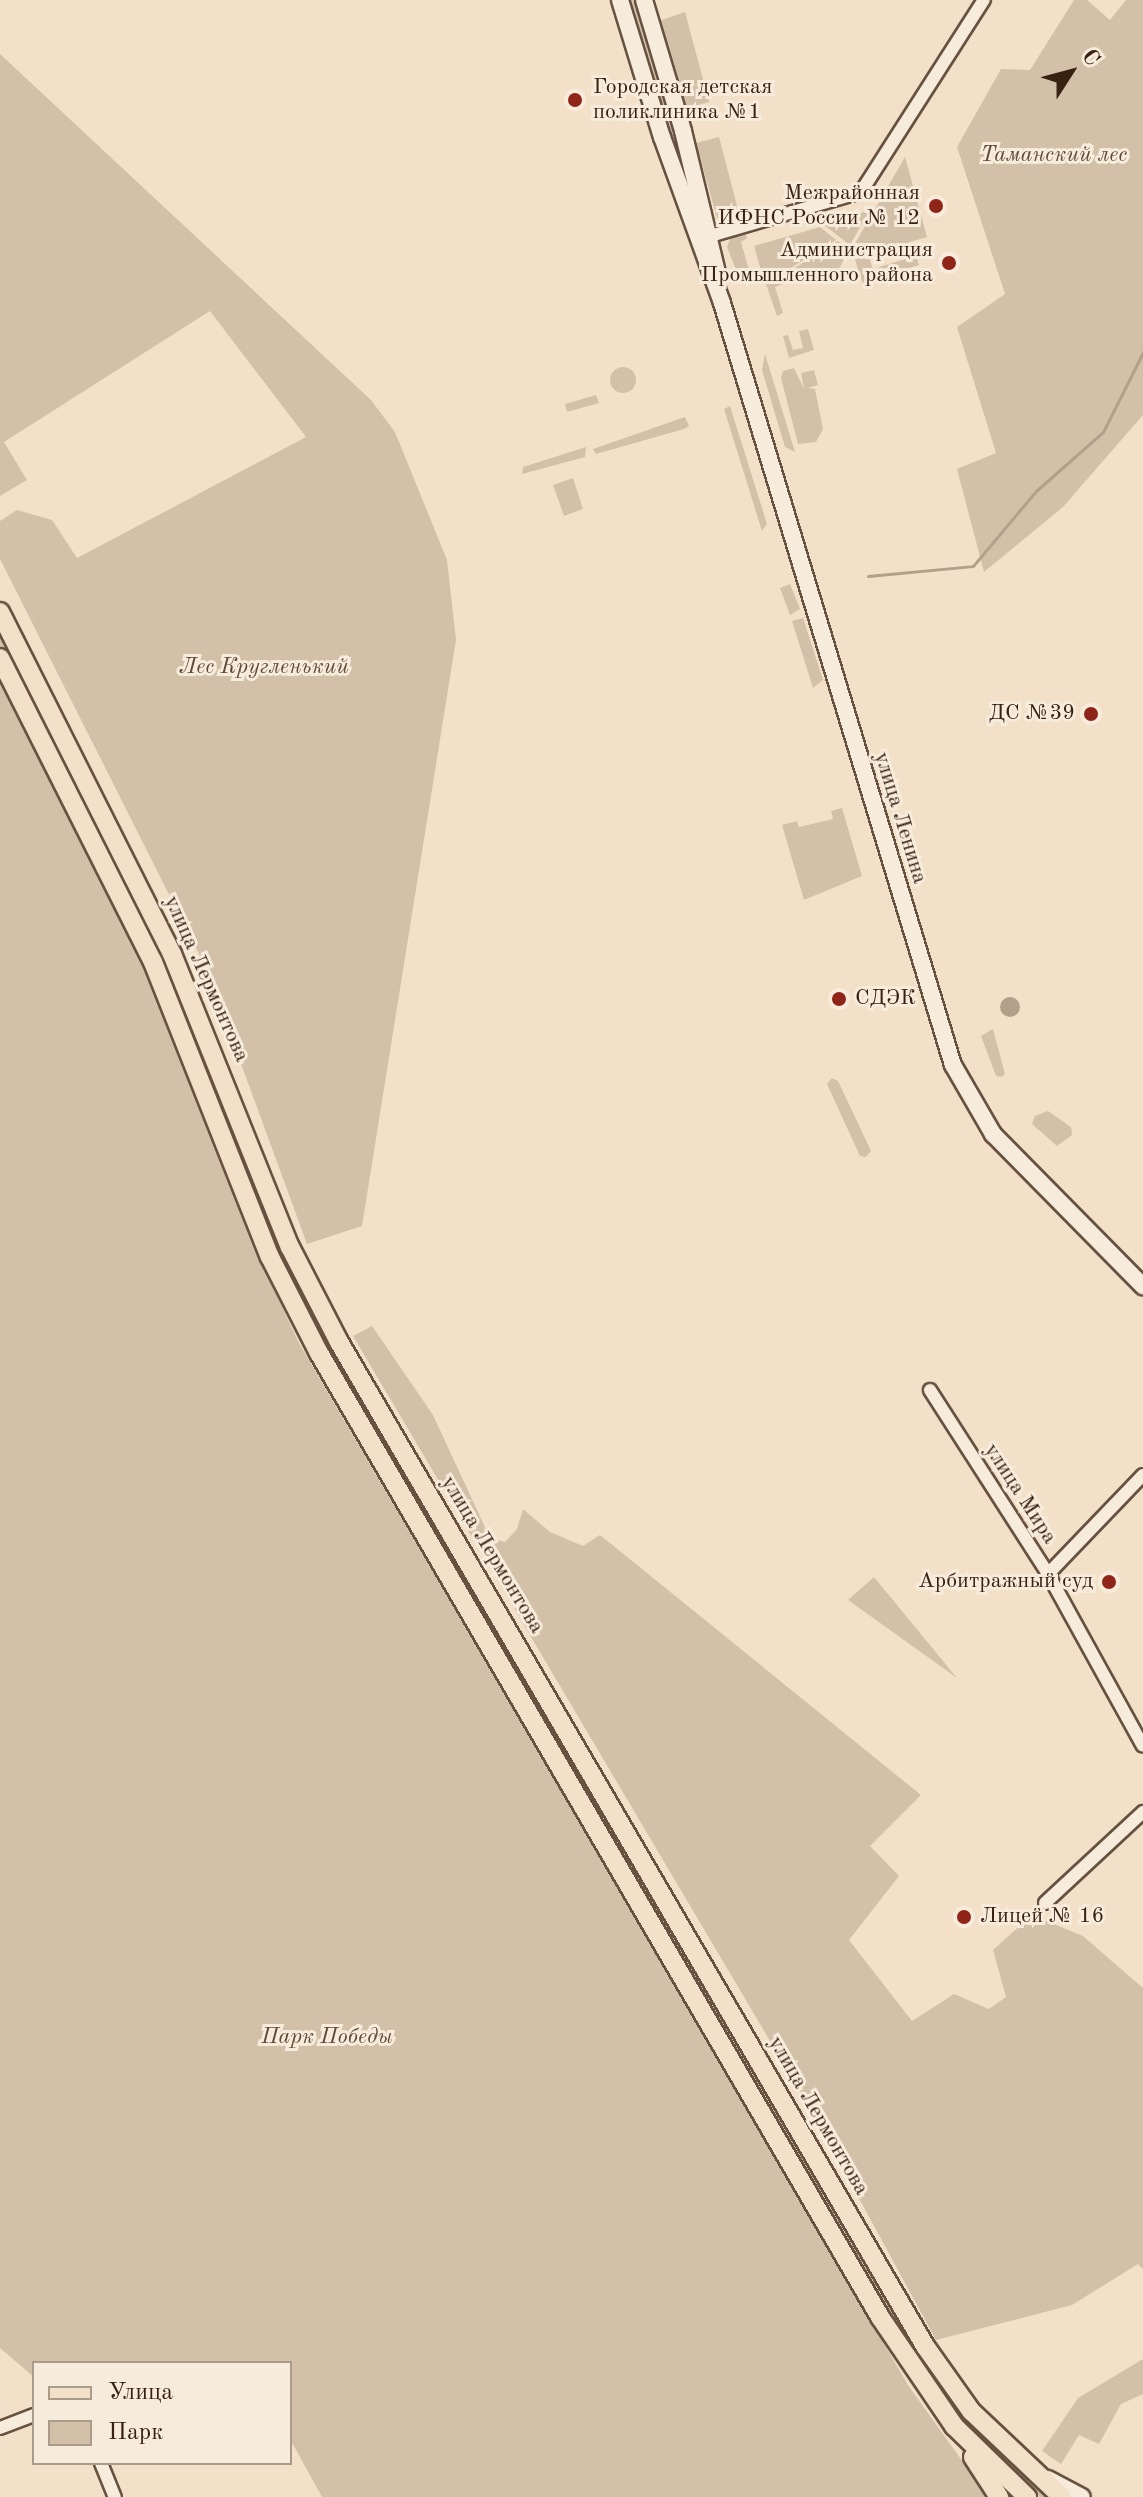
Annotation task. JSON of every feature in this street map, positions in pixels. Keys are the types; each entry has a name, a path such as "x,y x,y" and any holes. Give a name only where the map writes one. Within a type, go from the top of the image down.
{"main road":[{"name":"улица Ленина","path":"620,0 704,238"},
{"name":"улица Ленина","path":"644,0 722,303 953,1065 993,1134 1143,1286"},
{"name":"улица Лермонтова","path":"0,612 172,954 314,1296 925,2346 971,2411 1062,2497"},
{"name":"улица Лермонтова","path":"0,658 153,962 293,1306 931,2395 981,2456 1027,2497"},
{"path":"153,962 172,954"},
{"path":"591,1818 611,1803"},
{"path":"931,2395 999,2497"},
{"name":"улица Лермонтова","path":"1033,2472 1082,2497"}],"street":[{"path":"704,238 861,192 984,0"},
{"name":"улица Мира","path":"930,1390 1048,1574 1143,1746"},
{"path":"1048,1574 1143,1475"},
{"path":"1045,1903 1143,1812"},
{"path":"0,2428 32,2416"},
{"path":"102,2465 115,2497"}],"green space":[{"path":"628,0 636,0 687,180 682,180"},
{"name":"Таманский лес","path":"1074,0 1087,0 1110,20 1126,0 1143,0 1143,415 1063,507 984,572 957,469 996,453 957,327 1005,294 957,147 1001,69 1030,70"},
{"path":"685,12 709,102 684,109 659,21"},
{"name":"Лес Кругленький","path":"0,54 371,400 395,432 447,560 456,640 362,1226 307,1244 206,968 0,559 0,521 17,510 52,520 77,558 306,437 210,311 4,442 27,480 0,496"},
{"path":"719,137 741,221 728,223 717,218 696,143"},
{"path":"905,157 927,237 876,252 853,247"},
{"path":"870,210 850,245 824,225"},
{"path":"820,227 836,240 784,272 762,274 754,246"},
{"path":"745,232 747,238 741,242 749,270 740,273 742,285 727,247 731,237"},
{"path":"838,241 849,249 839,269 801,281 797,275 787,278 785,274"},
{"path":"852,250 868,253 876,281 863,285"},
{"path":"916,256 919,265 882,276 879,267"},
{"path":"783,278 785,283 775,287 783,313 777,316 766,284"},
{"path":"808,329 814,350 789,358 783,336 788,335 793,350 803,348 799,331"},
{"path":"765,354 795,452 785,447 762,370"},
{"path":"623,367 632,371 636,380 632,389 623,393 614,389 610,380 614,371"},
{"path":"794,368 804,389 801,373 814,370 818,385 808,388 815,389 823,429 816,442 798,444 781,378 783,371"},
{"path":"596,395 599,403 567,412 565,404"},
{"path":"730,406 767,524 762,531 724,409"},
{"path":"685,417 689,426 684,429 596,454 593,449"},
{"path":"586,447 585,457 522,474 523,467"},
{"path":"573,478 583,509 564,516 553,485"},
{"path":"790,584 800,609 790,615 780,588"},
{"path":"803,618 823,680 813,688 792,621"},
{"path":"0,630 160,949 158,951 0,645"},
{"name":"Парк Победы","path":"0,684 147,970 253,1245 299,1343 908,2385 988,2497 322,2497 292,2443 292,2361 32,2361 32,2375 0,2348"},
{"path":"842,808 862,876 804,900 782,825 797,821 799,827 833,819 831,811"},
{"path":"164,963 167,963 299,1288 276,1253"},
{"path":"993,1029 1005,1074 1002,1077 996,1076 981,1036"},
{"path":"832,1078 838,1081 871,1151 866,1157 860,1156 827,1084"},
{"path":"1048,1111 1071,1127 1072,1135 1057,1146 1032,1124 1035,1116"},
{"path":"308,1303 598,1802 596,1807 302,1306"},
{"path":"372,1326 433,1415 490,1538 505,1542 517,1529 523,1509 550,1532 583,1546 600,1535 921,1795 870,1846 899,1876 849,1940 912,2021 954,1994 989,2009 1006,1997 993,1950 1032,1915 1083,1936 1143,1988 1143,2269 1138,2264 1072,2305 936,2340 812,2112 353,1336"},
{"path":"874,1577 957,1678 848,1600"},
{"path":"604,1815 917,2350 965,2416 1051,2497 1040,2497 960,2420 887,2312 600,1817"},
{"path":"1143,2359 1143,2394 1121,2404 1099,2444 1079,2435 1061,2464 1042,2451 1078,2398"}],"shaded area":[{"path":"1006,997 1014,997 1020,1007 1014,1017 1006,1017 1000,1011 1000,1003"}],"waterway":[{"path":"868,576 973,566 1036,491 1103,432 1143,352"}],"place":[{"name":"Городская детская поликлиника №1","path":"575,100"},
{"name":"Межрайонная ИФНС России № 12","path":"936,206"},
{"name":"Администрация Промышленного района","path":"949,263"},
{"name":"ДС №39","path":"1091,714"},
{"name":"СДЭК","path":"839,999"},
{"name":"Арбитражный суд","path":"1109,1582"},
{"name":"Лицей № 16","path":"964,1917"}]}
